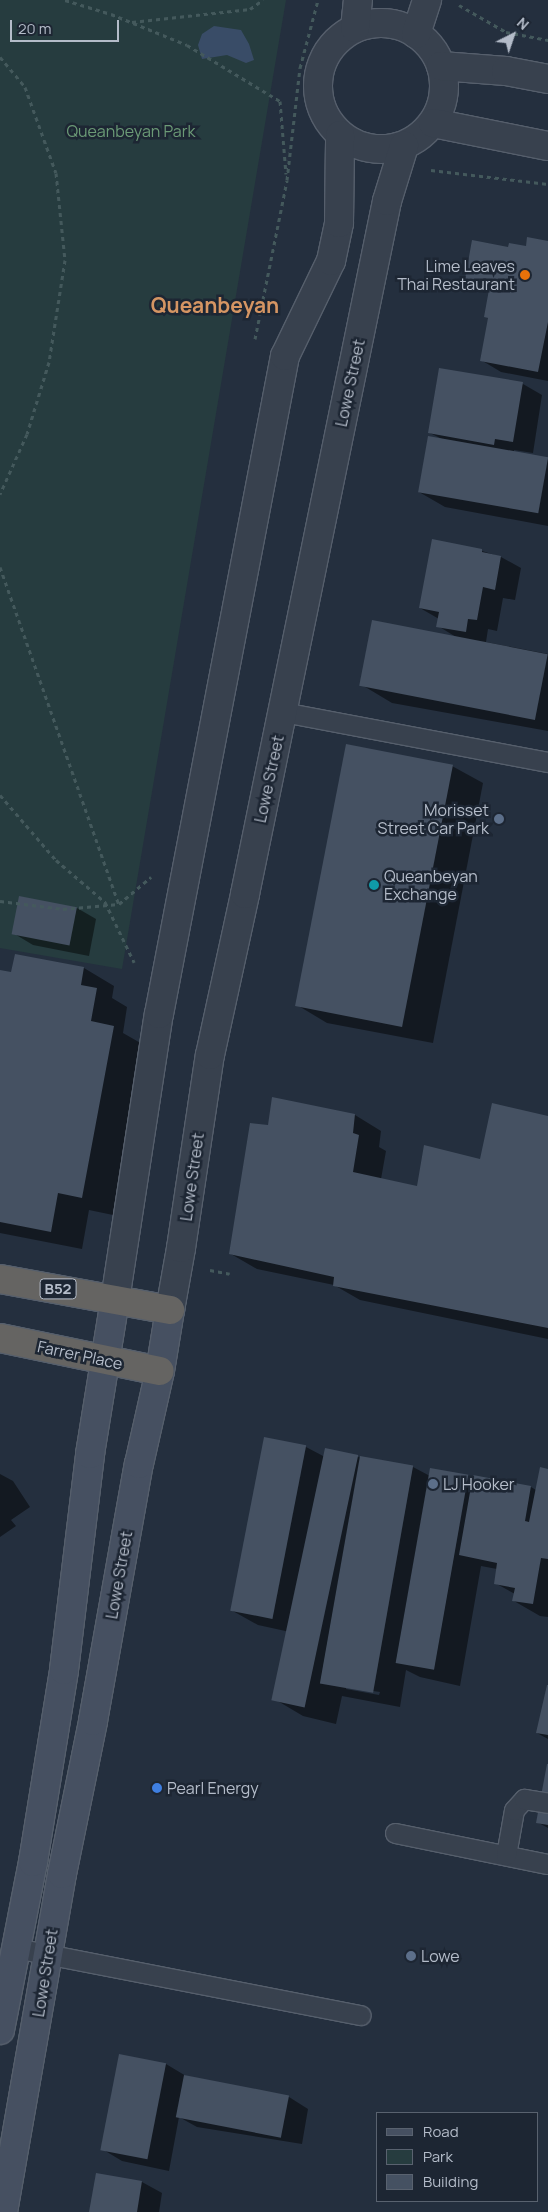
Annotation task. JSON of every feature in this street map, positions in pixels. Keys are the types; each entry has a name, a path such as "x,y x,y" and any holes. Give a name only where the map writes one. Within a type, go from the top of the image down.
{"highway":[{"name":"B52","path":"0,1279 170,1310"},
{"name":"Farrer Place","path":"0,1338 160,1371"}],"main road":[{"name":"Lowe Street","path":"0,2030 35,1853 64,1670 90,1454 115,1300"},
{"name":"Lowe Street","path":"3,2212 138,1464 160,1371 170,1310"}],"street":[{"path":"355,28 358,0"},
{"path":"416,34 427,0"},
{"path":"382,23 404,27 416,34 432,49 441,66 444,96 433,123 417,139 404,146 382,150 369,149 340,136 324,116 318,95 318,74 326,54 342,36 355,28 382,23"},
{"path":"441,66 506,71 548,79"},
{"path":"433,123 548,146"},
{"name":"Lowe Street","path":"115,1300 159,1014 285,356 331,261 339,223 340,136"},
{"name":"Lowe Street","path":"170,1310 182,1248 210,1055 283,712 387,200 404,146"}],"lane":[{"path":"283,712 548,762"},
{"path":"506,1855 514,1810 524,1799 548,1803"},
{"path":"395,1833 548,1864"},
{"path":"15,1948 48,1956 361,2015"}],"path":[{"path":"65,0 132,22 187,45 280,101 287,180"},
{"path":"132,22 250,8 263,0"},
{"path":"255,340 287,180 300,68 318,0"},
{"path":"458,4 506,32 548,40"},
{"path":"0,57 25,87 56,173 65,260 49,362 27,434 0,494"},
{"path":"431,170 548,184"},
{"path":"0,567 119,904"},
{"path":"0,795 56,860 105,902 135,964"},
{"path":"0,901 63,909 107,906 119,904 153,876"}],"green space":[{"name":"Queanbeyan Park","path":"0,0 286,0 122,969 0,948"}],"water":[{"path":"214,26 241,30 249,44 254,60 246,63 227,55 202,59 198,45 202,34"}],"building":[{"path":"527,237 548,241 548,322 538,372 480,361 488,318 484,317 490,284 465,279 472,240 508,247 509,243 526,246"},
{"path":"439,368 523,382 513,442 495,439 494,445 428,433"},
{"path":"428,436 548,457 538,513 418,492"},
{"path":"432,539 482,549 482,552 501,556 495,590 483,587 477,620 468,619 466,632 436,627 439,612 419,608"},
{"path":"372,620 548,654 535,720 359,686"},
{"name":"Queanbeyan Exchange","path":"346,744 453,765 402,1027 295,1006"},
{"path":"19,896 77,907 69,946 12,934"},
{"path":"15,954 84,967 81,985 97,988 91,1021 114,1026 82,1198 58,1193 51,1232 0,1222 0,970 11,972"},
{"path":"272,1097 355,1114 353,1133 359,1135 353,1172 417,1186 424,1145 480,1159 492,1103 548,1116 548,1328 333,1286 334,1277 229,1254 250,1123 268,1125"},
{"path":"264,1437 306,1445 272,1619 230,1611"},
{"path":"325,1448 358,1455 305,1707 271,1700"},
{"path":"360,1456 413,1465 373,1693 320,1683"},
{"path":"540,1467 548,1469 548,1559 541,1558 533,1604 512,1601 515,1588 494,1584 497,1563 459,1555 473,1475 531,1486 525,1521 529,1522"},
{"path":"430,1468 468,1475 434,1670 396,1663"},
{"path":"548,1685 548,1735 536,1733"},
{"path":"548,1764 548,1825 536,1823"},
{"path":"119,2054 166,2063 147,2159 100,2150"},
{"path":"184,2075 289,2095 281,2138 176,2117"},
{"path":"96,2173 142,2181 137,2212 89,2212"}],"place":[{"name":"Lime Leaves Thai Restaurant","path":"525,275"},
{"name":"Morisset Street Car Park","path":"499,819"},
{"name":"Queanbeyan Exchange","path":"374,885"},
{"name":"LJ Hooker","path":"433,1484"},
{"name":"Pearl Energy","path":"157,1788"},
{"name":"Lowe","path":"411,1956"}],"district":[{"name":"Queanbeyan","path":"215,305"}]}
